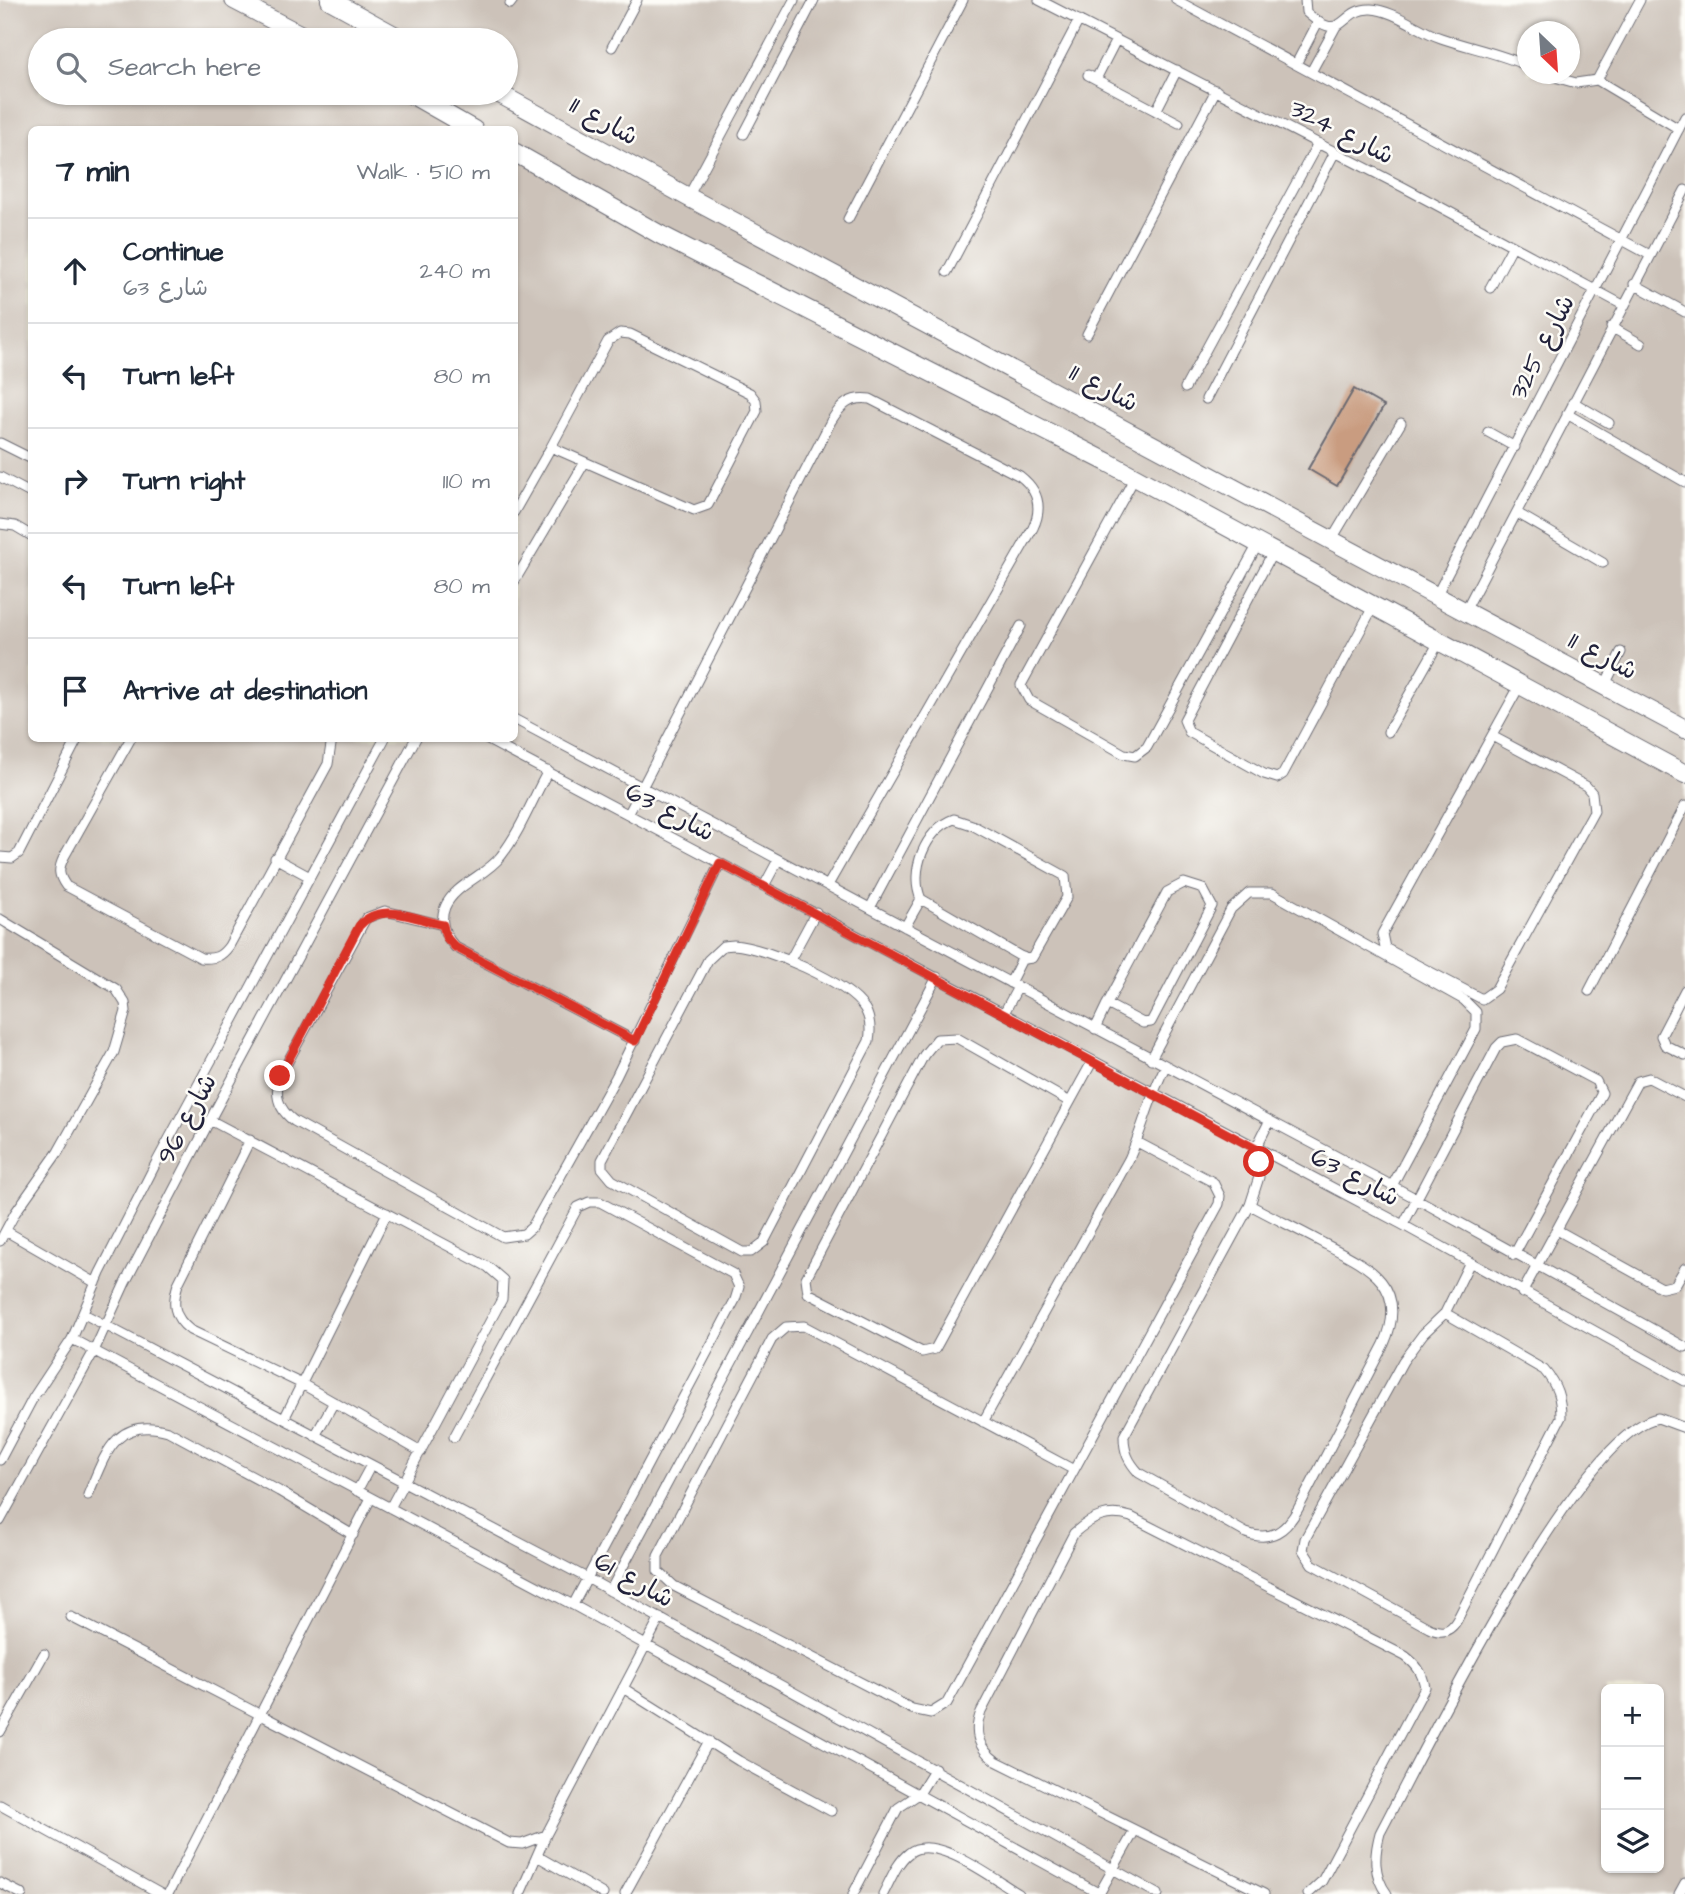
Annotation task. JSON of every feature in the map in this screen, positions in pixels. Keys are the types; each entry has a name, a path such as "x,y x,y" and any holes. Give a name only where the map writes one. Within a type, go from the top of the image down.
{"street":[{"path":"234,0 288,28"},
{"path":"330,0 381,28"},
{"name":"شارع 11","path":"518,104 1685,729"},
{"path":"430,105 467,126"},
{"path":"518,154 659,234 1135,477 1685,774"}],"lane":[{"path":"612,47 637,0"},
{"path":"688,197 794,0"},
{"path":"744,134 814,0"},
{"path":"848,219 963,0"},
{"name":"شارع 324","path":"1039,0 1318,143 1623,305"},
{"name":"شارع 324","path":"1176,0 1650,255"},
{"path":"1305,0 1307,12 1318,22 1335,28"},
{"path":"1597,80 1640,0"},
{"path":"1311,72 1335,28 1359,11 1375,9 1438,37 1498,52 1517,61"},
{"path":"947,272 1079,20"},
{"path":"1296,64 1318,22"},
{"path":"1116,40 1092,77 1179,123"},
{"path":"1156,111 1177,70"},
{"path":"1580,82 1597,80 1679,129"},
{"path":"1087,334 1216,90"},
{"name":"شارع 325","path":"1436,596 1685,117"},
{"path":"1185,388 1318,143"},
{"path":"1206,399 1335,152"},
{"name":"شارع 325","path":"1465,611 1611,327 1685,190"},
{"path":"1490,288 1512,247"},
{"path":"1634,284 1685,312"},
{"path":"1611,327 1641,344"},
{"path":"518,505 608,341 620,332 630,334 750,393 756,401 757,411 708,505 702,509 694,510 551,447"},
{"path":"629,813 831,421 844,404 852,399 870,399 1020,476 1036,494 1038,517 828,885"},
{"path":"1573,402 1609,423"},
{"path":"1567,414 1685,482"},
{"path":"1332,539 1401,423"},
{"path":"1488,432 1515,447"},
{"path":"0,443 28,457"},
{"path":"518,575 585,462"},
{"path":"0,477 28,492"},
{"path":"1135,477 1021,685 1029,700 1125,754 1140,754 1151,741 1266,548"},
{"path":"1517,513 1604,563"},
{"path":"0,524 15,526 28,534"},
{"path":"1266,548 1184,720 1189,732 1270,778 1283,774 1373,607"},
{"path":"870,908 1021,626"},
{"path":"1388,732 1439,642"},
{"path":"1604,687 1621,652"},
{"path":"1492,736 1586,786 1595,802 1594,811 1496,989 1482,999 1392,952 1382,942 1386,927 1520,685"},
{"name":"شارع 63","path":"518,721 1417,1199 1536,1268 1685,1347"},
{"path":"0,858 12,858 19,853 76,742"},
{"path":"129,742 59,866 60,877 65,886 201,958 212,959 222,955 229,946 328,764 331,742"},
{"name":"شارع 96","path":"0,1460 33,1398 72,1339 96,1283 156,1163 383,742"},
{"name":"شارع 96","path":"0,1521 94,1351 210,1120 414,742"},
{"name":"شارع 63","path":"492,742 937,976 1151,1094 1403,1225 1469,1264 1685,1381"},
{"path":"548,771 501,856 454,894 445,908 443,925 446,937 455,947 635,1041"},
{"path":"1589,991 1685,806"},
{"path":"954,819 972,825 1060,871 1068,883 1067,897 1034,957 1023,957 921,899 915,877 917,865 938,828 954,819"},
{"path":"275,858 310,877"},
{"path":"764,886 778,860"},
{"path":"443,925 384,911 366,918 359,926 280,1076 277,1096 286,1115 494,1232 514,1238 532,1227 635,1041 720,863"},
{"path":"1095,1029 1107,1004 1167,892 1184,883 1203,888 1212,906 1151,1022 1143,1024 1107,1004"},
{"path":"1151,1059 1231,909 1249,893 1272,893 1464,1000 1476,1012 1476,1028 1392,1186"},
{"path":"905,926 921,899"},
{"path":"789,960 816,912"},
{"path":"0,919 116,989 125,1003 126,1011 114,1052 99,1082 0,1241"},
{"path":"723,946 749,946 789,960 859,1003 870,1020 871,1031 869,1041 764,1242 751,1252 742,1252 612,1180 602,1168 602,1160 714,951 723,946"},
{"path":"1004,1013 1023,957"},
{"path":"610,1591 937,976"},
{"path":"1685,990 1661,1036 1665,1045 1685,1055"},
{"path":"1070,1102 957,1038 937,1039 924,1055 806,1278 808,1293 922,1352 935,1349 943,1339 1092,1062"},
{"path":"1403,1225 1492,1055 1502,1042 1517,1039 1596,1081 1601,1088 1601,1097 1514,1255"},
{"path":"983,1422 1137,1142 1146,1120 1151,1094 1166,1067"},
{"path":"1522,1293 1638,1081 1649,1078 1685,1097"},
{"path":"210,1120 494,1270 504,1286 502,1299 390,1508"},
{"path":"1250,1205 1375,1272 1385,1284 1393,1314 1384,1344 1291,1522 1270,1536 1258,1537 1246,1533 1139,1473 1124,1450 1124,1436 1250,1205 1259,1177 1256,1149 1269,1122"},
{"path":"250,1140 178,1284 173,1306 182,1324 302,1384 421,1452"},
{"path":"1074,1470 804,1326 786,1327 772,1339 657,1556 658,1571 668,1582 686,1592 912,1709 931,1713 940,1710 952,1694 1219,1204 1220,1196 1213,1182 1137,1142"},
{"path":"454,1437 578,1207 589,1202 600,1202 733,1274 739,1287 736,1300 573,1605"},
{"path":"284,1419 387,1213"},
{"path":"1557,1230 1662,1288 1675,1285 1685,1268"},
{"path":"6,1231 96,1283"},
{"path":"1445,1313 1544,1370 1558,1392 1561,1417 1457,1620 1448,1630 1442,1632 1429,1628 1312,1564 1303,1550 1305,1539 1403,1361 1423,1334 1445,1313 1469,1264"},
{"name":"شارع 61","path":"84,1314 587,1578 935,1768 1158,1894"},
{"name":"شارع 61","path":"72,1339 573,1605 1100,1894"},
{"path":"315,1436 334,1402"},
{"path":"1387,1894 1376,1872 1375,1853 1380,1833 1505,1600 1549,1529 1584,1482 1629,1431 1658,1418 1685,1427"},
{"path":"88,1495 111,1444 138,1428 153,1427 168,1432 256,1478 353,1535"},
{"path":"357,1491 371,1465"},
{"path":"168,1894 371,1498"},
{"path":"1264,1894 996,1761 987,1755 977,1735 981,1712 1074,1533 1101,1515 1117,1513 1131,1517 1405,1656 1423,1675 1425,1687 1322,1881 1308,1894"},
{"path":"71,1617 509,1843 522,1844 546,1835"},
{"path":"520,1894 546,1835 660,1618"},
{"path":"0,1732 44,1654"},
{"path":"623,1688 831,1811"},
{"path":"625,1894 709,1741"},
{"path":"853,1894 898,1808 919,1794 935,1768"},
{"path":"0,1805 161,1894"},
{"path":"1100,1894 1135,1830"},
{"path":"883,1894 906,1854 925,1846 946,1851 1020,1894"},
{"path":"537,1856 603,1894"},
{"path":"0,1883 22,1894"},
{"path":"1679,1894 1685,1883"}],"shaded area":[{"path":"0,0 1685,0 1685,1894 0,1894"}],"building":[{"path":"1354,389 1384,406 1337,486 1308,469"}],"route":[{"path":"280,1076 359,926 366,918 384,911 443,925 446,937 455,947 635,1041 720,863 937,976 1256,1149 1259,1162"}]}
